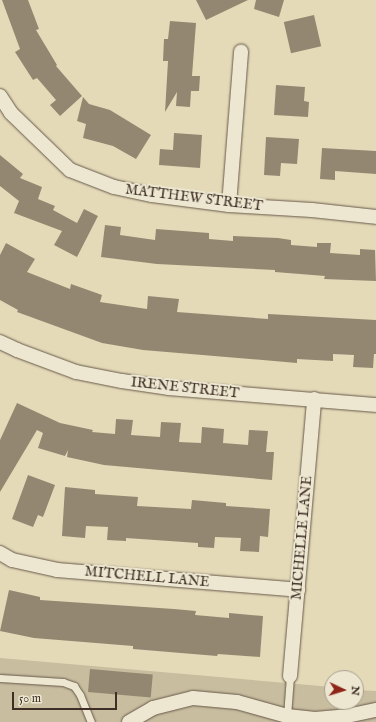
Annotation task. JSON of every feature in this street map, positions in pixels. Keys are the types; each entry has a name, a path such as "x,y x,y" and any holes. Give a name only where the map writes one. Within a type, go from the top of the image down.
{"street":[{"path":"229,205 241,51"},
{"name":"MATTHEW STREET","path":"0,96 11,113 70,170 114,188 152,195 229,205 312,210 376,217"},
{"name":"IRENE STREET","path":"0,342 16,350 76,372 122,382 168,388 376,405"},
{"name":"MICHELLE LANE","path":"290,676 314,399"},
{"name":"MITCHELL LANE","path":"0,553 12,560 57,570 298,590"},
{"path":"129,722 153,708 193,698 238,702 287,716 315,719 347,716 376,710"}],"lane":[{"path":"287,716 290,676"},
{"path":"0,678 63,682 74,686 80,695 91,722"}],"shaded area":[{"path":"0,658 324,686 324,710 364,710 364,690 376,691 376,722 0,722"}],"building":[{"path":"2,0 28,0 39,29 36,30 57,65 56,66 82,96 60,116 50,105 56,100 37,78 33,80 15,52 20,49"},
{"path":"196,0 248,0 206,20"},
{"path":"256,0 284,0 279,17 254,9"},
{"path":"314,15 321,46 291,53 284,22"},
{"path":"170,21 196,23 192,76 200,76 199,91 191,91 190,107 176,106 177,92 165,112 168,61 163,61 164,39 168,39"},
{"path":"276,85 305,87 304,101 309,102 308,117 274,115"},
{"path":"83,97 89,104 110,110 151,135 136,159 113,146 83,138 86,124 77,121"},
{"path":"174,133 202,135 200,168 159,165 160,149 173,150"},
{"path":"266,137 299,139 297,164 281,163 280,176 264,175"},
{"path":"322,148 376,151 376,174 335,171 335,180 320,179"},
{"path":"0,155 23,174 20,178 42,187 38,199 55,206 53,210 77,223 84,209 98,216 77,257 54,245 62,231 14,213 19,201 0,186"},
{"path":"105,225 121,227 120,235 155,240 156,229 209,233 209,239 233,241 233,236 278,238 291,240 291,245 317,247 317,243 331,243 330,253 360,255 360,249 375,250 376,281 324,279 325,276 275,272 275,270 157,264 101,257"},
{"path":"6,243 35,259 27,272 70,289 71,284 102,295 100,302 147,309 148,296 179,299 177,312 268,319 268,314 376,320 376,354 374,354 373,368 353,367 354,355 333,354 333,361 297,359 297,363 143,350 102,343 17,312 18,310 0,300 0,255"},
{"path":"17,403 60,423 93,430 92,432 115,434 116,419 133,420 131,435 160,437 161,422 181,423 179,442 201,443 202,427 224,429 223,443 248,445 249,430 268,431 266,452 274,452 272,480 104,465 67,457 68,450 65,456 38,448 43,433 37,430 0,492 0,440"},
{"path":"28,475 55,485 43,517 38,515 33,527 12,519"},
{"path":"65,487 95,490 95,494 138,497 137,506 191,509 192,500 226,503 226,506 270,509 268,537 260,536 259,552 240,551 241,538 215,537 214,548 198,547 198,543 126,538 126,541 107,540 108,527 86,526 85,538 62,536"},
{"path":"9,590 40,597 40,600 196,611 195,615 229,618 229,613 263,616 260,657 218,654 217,656 133,649 133,646 34,638 0,631"},
{"path":"90,669 153,674 151,697 88,692"}]}
